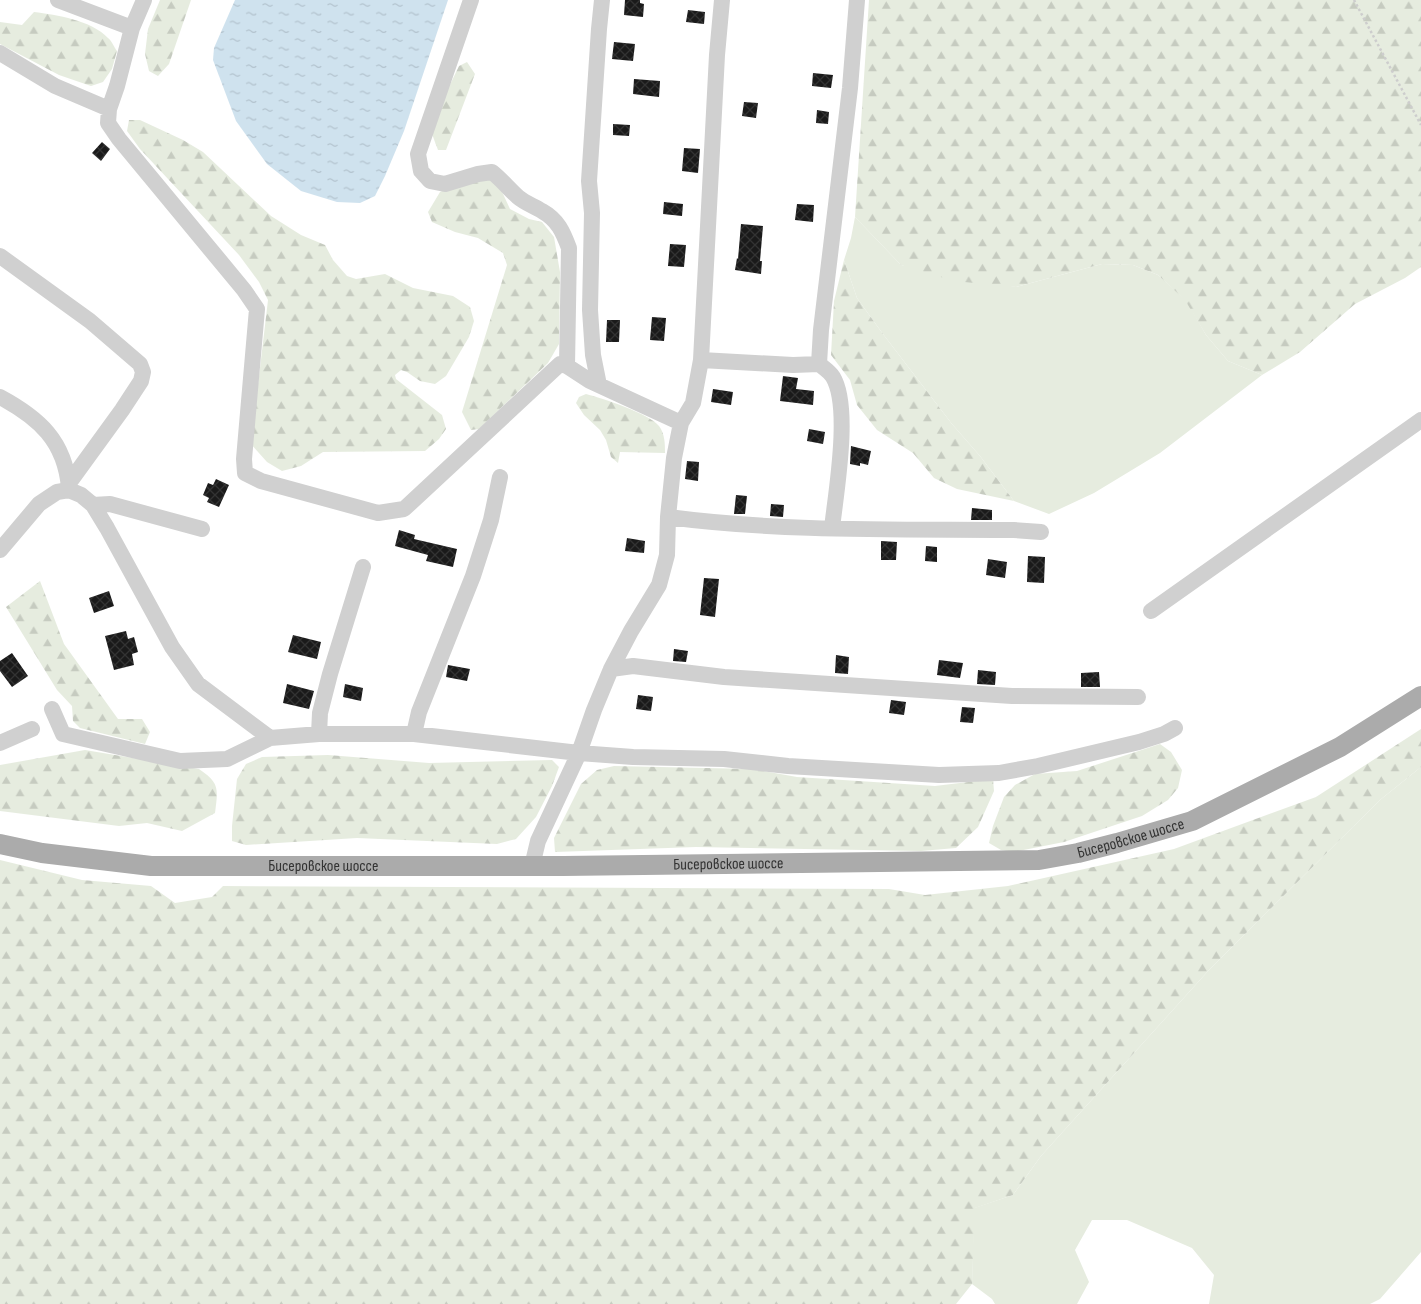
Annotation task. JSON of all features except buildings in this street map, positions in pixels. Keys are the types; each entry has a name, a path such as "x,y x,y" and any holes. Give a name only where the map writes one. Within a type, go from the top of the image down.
{"main road":[{"name":"Бисеровское шоссе","path":"0,844 42,852 151,866 532,866 1039,860 1126,841 1192,821 1340,747 1421,696"}],"street":[{"path":"58,0 132,28"},
{"path":"144,0 132,28 109,109 108,123 119,140 244,290 257,309 244,459 245,472 261,481 378,512 404,509 560,364 568,366 590,381 681,423"},
{"path":"471,0 418,154 421,171 430,181 445,184 478,174 492,172 518,196 553,219 563,230 570,248 568,366"},
{"path":"599,385 593,355 590,310 592,213 589,181 598,29 602,0"},
{"path":"532,866 538,841 580,753 594,710 611,669 630,631 659,585 667,556 668,517 674,458 681,423 693,403 701,360 716,74 722,0"},
{"path":"819,364 821,330 850,88 857,0"},
{"path":"0,53 55,86 109,109"},
{"path":"0,256 90,321 140,364 143,372 141,381 69,487 57,492 39,504 0,550"},
{"path":"701,360 793,365 819,364 833,377 839,393 842,432 832,528"},
{"path":"0,397 32,417 54,440 62,456 69,487 93,505 172,647 198,684 270,738"},
{"path":"1151,611 1421,420"},
{"path":"414,734 419,712 473,576 491,520 500,477"},
{"path":"93,505 110,504 202,529"},
{"path":"668,517 698,521 777,526 1041,532"},
{"path":"318,734 320,713 328,682 363,567"},
{"path":"611,669 633,666 724,677 1012,696 1138,697"},
{"path":"52,709 63,734 180,761 227,759 270,738 318,734 414,734 580,753 632,757 724,759 788,766 939,775 999,773 1075,758 1139,742 1164,734 1175,728"},
{"path":"0,744 32,729"}],"path":[{"path":"1354,0 1421,125"}],"green space":[{"path":"160,0 191,0 169,64 158,76 149,71 145,54 148,29"},
{"path":"869,0 1421,0 1421,267 1405,278 1355,304 1300,352 1262,375 1228,361 1206,335 1185,300 1158,275 1133,265 1102,264 1016,287 954,281 901,265 855,217"},
{"path":"34,12 73,19 101,32 109,39 117,51 112,69 103,82 91,86 59,75 0,44 0,22 22,25"},
{"path":"467,62 475,74 446,150 438,150 432,134 445,95 459,66"},
{"path":"129,120 140,120 183,140 203,152 271,216 301,235 325,245 333,260 347,276 356,279 385,274 413,288 453,296 470,307 474,321 469,337 446,376 435,384 420,381 401,370 395,375 396,379 442,415 446,429 439,439 425,451 323,452 301,466 282,471 267,462 251,444 268,300 259,282 239,255 140,149 127,131"},
{"path":"484,176 498,183 510,209 529,219 542,222 554,237 560,272 559,344 548,363 479,429 471,430 462,412 507,265 503,253 478,238 455,232 432,222 428,212 440,192 461,182"},
{"path":"855,217 901,265 1016,287 1102,264 1133,265 1158,275 1186,300 1206,335 1228,361 1262,375 1160,453 1094,493 1049,514 1014,501 980,456 952,424 857,298 844,260"},
{"path":"844,260 857,298 952,424 980,456 1014,501 957,489 934,478 913,453 877,430 857,405 850,380 831,355 834,301"},
{"path":"586,394 625,407 654,421 662,432 665,453 620,452 618,463 611,457 606,440 600,430 584,415 576,403 579,397"},
{"path":"40,581 64,644 118,719 142,719 150,732 145,744 80,728 73,721 72,706 57,690 6,607"},
{"path":"1421,729 1421,767 1380,800 1209,970 1041,1156 1013,1195 975,1208 972,1284 956,1304 0,1304 0,860 82,880 151,886 175,903 212,897 223,886 889,889 925,895 1008,886 1174,849 1316,797"},
{"path":"1160,744 1171,752 1182,770 1178,788 1168,800 1142,816 1064,842 1013,852 1001,850 989,843 1004,797 1015,785 1035,774 1077,771"},
{"path":"85,750 199,769 211,778 216,787 215,813 182,831 147,823 119,826 0,811 0,765"},
{"path":"328,755 429,763 552,760 559,767 552,786 536,817 516,839 497,844 357,838 246,845 232,841 237,779 246,764 262,757"},
{"path":"614,766 752,769 797,777 935,786 993,779 994,791 978,827 956,848 921,851 696,847 555,852 554,838 581,784 597,770"},
{"path":"1421,767 1421,1252 1380,1299 1370,1304 1209,1304 1214,1275 1192,1248 1127,1220 1092,1220 1075,1250 1089,1282 1077,1304 995,1304 992,1299 972,1284 974,1208 1013,1195 1041,1156 1209,970 1380,800"}],"water":[{"path":"235,0 448,0 404,131 375,196 360,203 337,202 301,191 267,164 236,121 213,60 214,48"}]}
